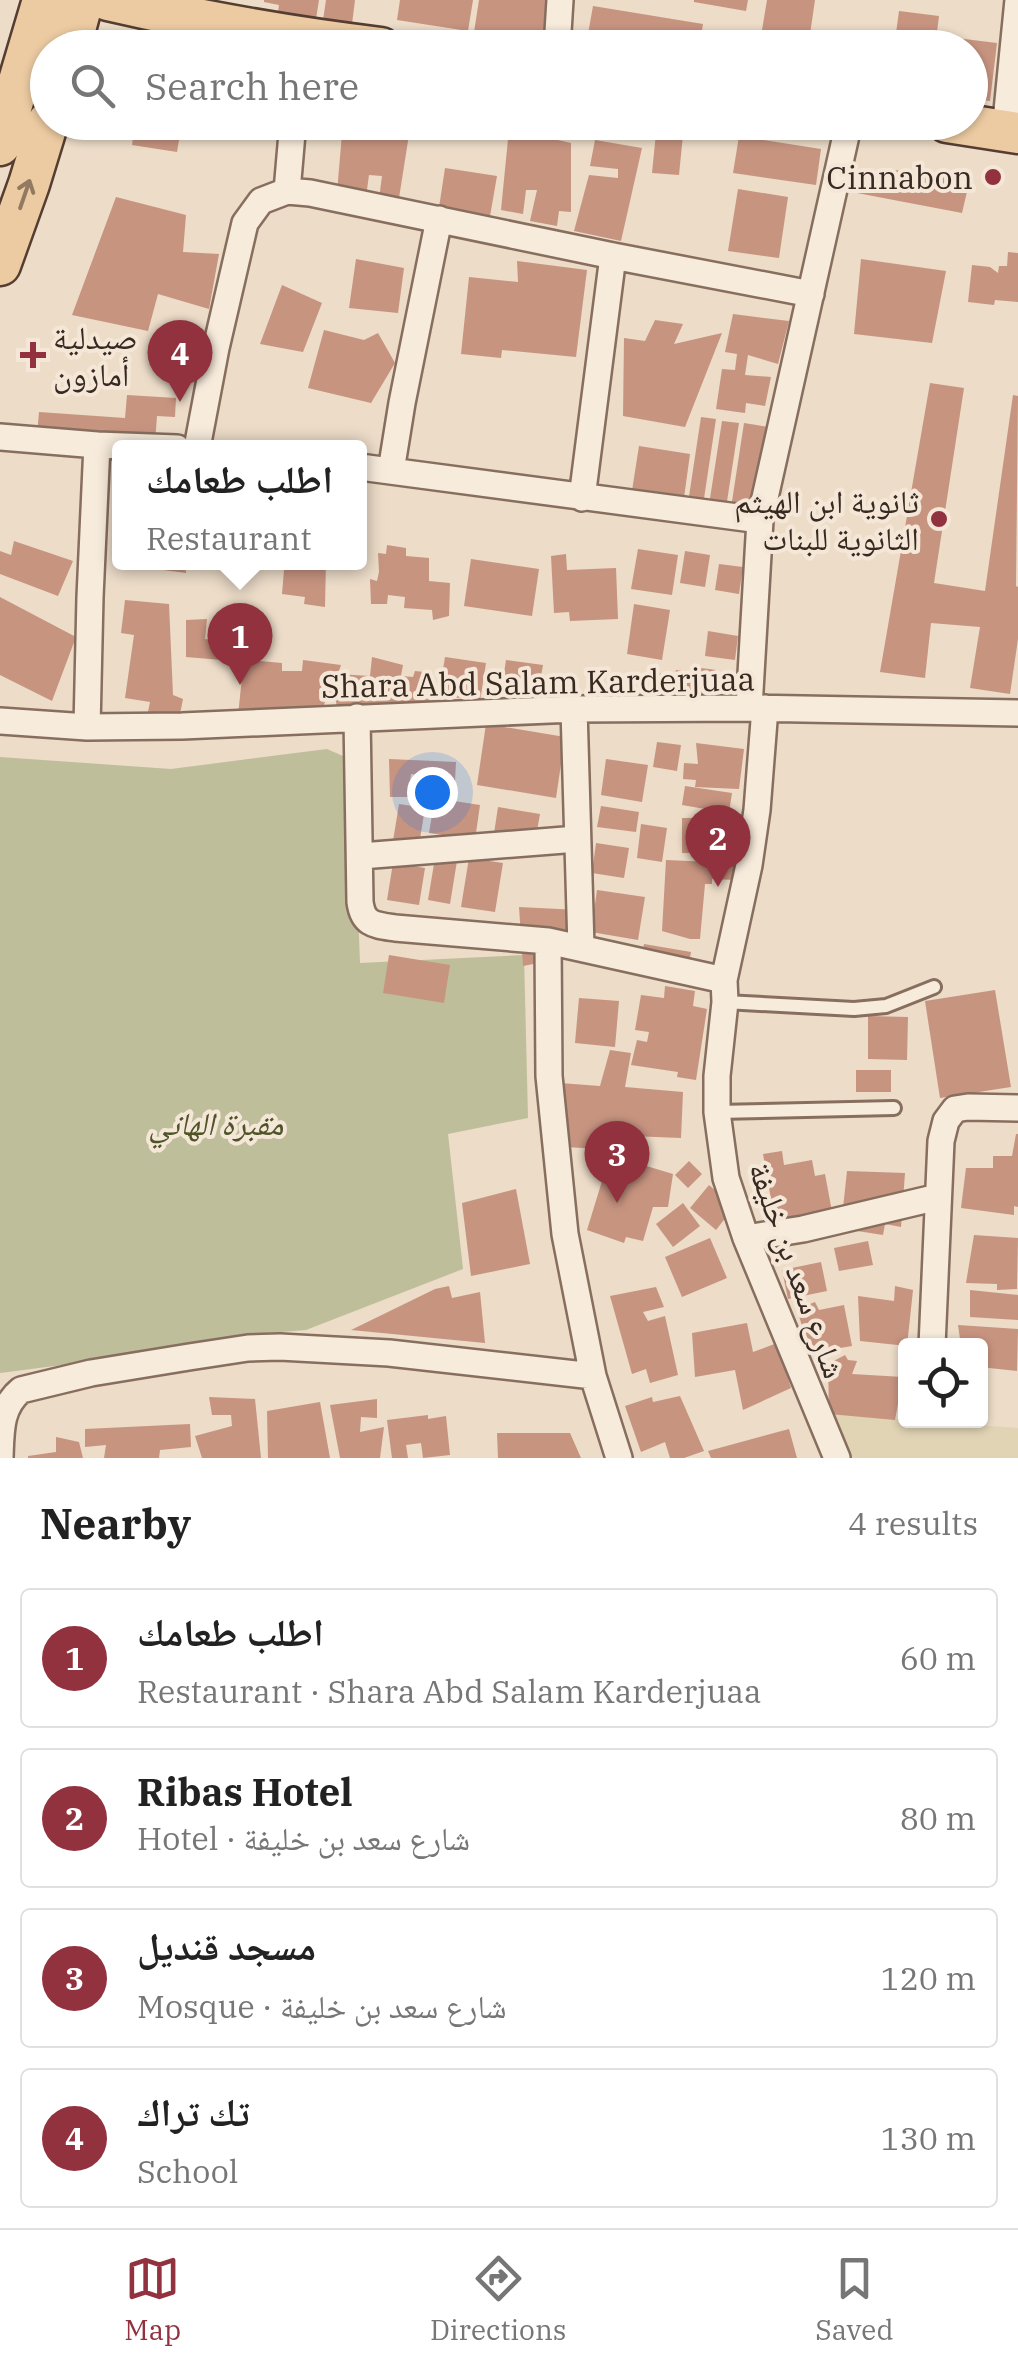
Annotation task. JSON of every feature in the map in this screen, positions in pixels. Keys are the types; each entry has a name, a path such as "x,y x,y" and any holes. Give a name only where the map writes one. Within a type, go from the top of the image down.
{"main road":[{"path":"35,30 44,0"},
{"path":"75,30 84,0"},
{"path":"108,0 242,30"},
{"path":"0,145 30,46"},
{"path":"0,266 43,140"}],"street":[{"path":"558,30 560,0"},
{"path":"1012,132 1018,0"},
{"path":"287,191 291,140"},
{"name":"شارع سعد بن خليفة","path":"836,1458 746,1238 726,1178 717,1112 717,1076 724,991 757,810 760,520 846,140"},
{"path":"199,440 246,223 261,201 287,191 310,192 811,294"},
{"path":"391,471 439,220"},
{"path":"582,498 613,256"},
{"path":"0,437 112,446"},
{"path":"87,727 98,445"},
{"path":"367,468 760,520"},
{"path":"574,709 581,948"},
{"name":"Shara Abd Salam Karderjuaa","path":"0,722 87,727 182,726 574,709 1018,713"},
{"path":"357,718 362,914 376,925 581,948 724,991"},
{"path":"361,856 577,839"},
{"path":"548,942 551,1117 565,1234 592,1376 619,1458"},
{"path":"932,1338 941,1141 946,1122 955,1109 968,1106 1018,1108"},
{"path":"746,1238 938,1197"},
{"path":"0,1458 5,1406 21,1390 228,1351 316,1347 389,1352 592,1376"}],"lane":[{"path":"724,991 854,1009 886,1006 934,987"},
{"path":"717,1112 894,1108"}],"shaded area":[{"path":"829,1414 898,1419 898,1428 1018,1428 1018,1458 846,1458"}],"green space":[{"name":"مقبرة الهاني","path":"327,749 352,760 360,963 524,955 528,1118 448,1134 463,1269 306,1330 0,1373 0,757 171,769"}],"building":[{"path":"264,0 319,0 315,25 277,19 279,5"},
{"path":"326,0 355,0 351,30 322,27"},
{"path":"400,0 473,0 468,30 397,20"},
{"path":"479,0 555,0 551,30 474,30"},
{"path":"694,0 748,0 746,11"},
{"path":"767,0 815,0 811,30 762,30"},
{"path":"593,6 703,24 702,30 589,30"},
{"path":"899,11 939,16 937,30 896,30"},
{"path":"988,42 997,43 988,101"},
{"path":"133,140 179,140 177,152 132,145"},
{"path":"341,140 408,140 399,198 379,199 382,176 369,175 366,197 337,192"},
{"path":"508,140 571,143 571,212 559,211 557,226 530,221 537,190 526,190 523,214 501,210"},
{"path":"595,140 642,148 621,241 574,231 589,175 618,178 618,169 590,166"},
{"path":"655,140 682,140 679,175 652,173"},
{"path":"738,140 821,149 816,185 733,173"},
{"path":"445,168 497,176 489,222 438,214"},
{"path":"886,169 970,179 962,213 857,193"},
{"path":"738,189 788,197 779,258 728,251"},
{"path":"116,197 186,215 183,252 219,254 209,309 158,294 148,331 72,315"},
{"path":"1008,252 1018,253 1018,302 968,302 972,265 990,267 998,273 999,266 1007,266"},
{"path":"356,259 404,268 398,313 349,308"},
{"path":"861,259 946,271 932,343 854,334"},
{"path":"517,261 587,270 576,357 502,350 501,358 461,354 469,277 518,282"},
{"path":"282,285 322,303 303,352 260,344"},
{"path":"733,314 789,321 778,364 748,355 745,375 771,377 765,406 746,403 745,413 716,409 722,369 735,370 737,354 725,352"},
{"path":"655,320 683,324 674,344 722,333 685,427 623,416 624,338 645,341"},
{"path":"324,330 364,340 378,333 395,363 371,403 308,388"},
{"path":"930,383 964,388 934,583 985,591 1013,395 1018,396 1018,639 1010,694 970,688 980,627 931,623 925,678 880,672"},
{"path":"127,395 176,398 175,417 157,416 155,440 37,435 39,412 125,418"},
{"path":"701,417 716,419 703,505 688,503"},
{"path":"722,421 739,423 726,508 709,505"},
{"path":"744,423 768,427 755,511 731,508"},
{"path":"639,446 690,454 683,505 631,497"},
{"path":"14,541 73,561 58,596 0,574 0,551 11,555"},
{"path":"387,545 406,548 406,556 429,558 429,581 450,583 449,616 433,620 432,610 404,608 405,597 388,595 387,604 371,604 370,579 377,581 378,553 386,554"},
{"path":"638,549 678,555 672,595 631,589"},
{"path":"685,551 710,555 705,587 680,583"},
{"path":"566,554 567,570 616,568 618,619 570,621 569,612 554,613 551,556"},
{"path":"471,559 539,569 532,616 464,606"},
{"path":"719,564 743,567 739,594 715,590"},
{"path":"284,570 326,570 325,607 304,604 305,597 282,594"},
{"path":"0,597 76,637 52,701 0,675"},
{"path":"125,600 169,604 173,695 183,699 178,724 146,722 150,702 125,698 134,635 121,633"},
{"path":"634,604 670,610 662,660 627,654"},
{"path":"207,619 205,639 235,642 234,661 186,657 186,620"},
{"path":"708,631 738,636 735,660 705,656"},
{"path":"260,656 260,661 282,663 282,671 302,671 303,660 341,665 338,674 370,676 372,657 403,665 401,676 413,677 415,671 433,673 428,713 396,703 392,713 374,711 374,704 352,705 351,713 337,711 336,701 325,701 321,716 238,716 244,657"},
{"path":"445,657 486,663 480,701 439,695"},
{"path":"506,660 543,665 537,699 501,693"},
{"path":"701,668 716,670 711,715 654,713 658,673 675,676 676,670 699,674"},
{"path":"486,724 565,737 556,798 477,785"},
{"path":"657,742 681,745 677,771 653,767"},
{"path":"696,743 744,749 739,789 695,787 696,780 683,779 684,763 698,764"},
{"path":"389,759 456,762 454,801 480,805 475,840 429,833 435,777 411,774 408,797 390,797"},
{"path":"606,759 648,765 642,802 601,795"},
{"path":"685,786 732,793 727,825 708,822 708,828 726,830 720,853 682,853 682,818 709,818 711,810 682,805"},
{"path":"399,804 425,808 419,845 393,841"},
{"path":"601,806 639,812 636,832 597,827"},
{"path":"498,807 540,814 534,847 493,840"},
{"path":"641,824 667,828 662,862 637,858"},
{"path":"596,843 629,848 624,878 592,873"},
{"path":"435,858 457,861 450,904 428,900"},
{"path":"469,858 503,863 495,912 461,907"},
{"path":"666,860 736,863 735,880 712,879 712,884 705,884 700,939 662,931"},
{"path":"393,863 425,868 419,905 387,900"},
{"path":"597,890 645,897 638,940 591,932"},
{"path":"519,907 579,910 590,953 523,966"},
{"path":"644,944 691,952 687,975 640,967"},
{"path":"389,955 450,965 444,1003 383,993"},
{"path":"665,986 695,991 693,1006 707,1009 696,1080 677,1077 678,1072 631,1065 637,1040 647,1042 649,1032 635,1030 641,995 664,998"},
{"path":"995,990 1011,1087 940,1098 925,1001"},
{"path":"579,998 619,1001 615,1047 575,1043"},
{"path":"868,1016 908,1017 907,1060 868,1059"},
{"path":"610,1050 631,1053 625,1087 683,1092 681,1138 605,1135 603,1149 564,1147 560,1083 600,1086"},
{"path":"856,1070 891,1070 891,1092 856,1092"},
{"path":"1016,1134 1018,1207 1014,1206 1014,1215 961,1208 966,1168 993,1168 993,1156 1012,1156"},
{"path":"782,1151 784,1165 812,1160 815,1176 825,1174 833,1217 776,1227 763,1154"},
{"path":"610,1155 673,1174 668,1207 653,1207 643,1241 626,1237 624,1243 587,1230"},
{"path":"689,1161 702,1174 688,1188 675,1175"},
{"path":"847,1171 905,1173 901,1227 885,1224 883,1235 851,1230 843,1208"},
{"path":"709,1185 734,1207 716,1230 690,1208"},
{"path":"516,1189 530,1264 471,1276 462,1203"},
{"path":"683,1203 700,1226 673,1247 656,1224"},
{"path":"974,1235 1018,1238 1017,1289 997,1290 997,1284 966,1283"},
{"path":"710,1238 727,1278 682,1297 665,1257"},
{"path":"868,1241 873,1265 839,1271 834,1248"},
{"path":"821,1262 827,1291 788,1299 782,1270"},
{"path":"449,1286 452,1298 480,1292 485,1343 351,1330 435,1289"},
{"path":"895,1286 913,1290 908,1338 898,1338 898,1345 860,1341 858,1296 894,1301"},
{"path":"656,1287 664,1307 643,1312 648,1321 665,1316 678,1375 650,1383 646,1369 632,1374 610,1296"},
{"path":"970,1290 1018,1295 1018,1320 970,1317"},
{"path":"815,1302 819,1310 844,1305 852,1346 810,1353 797,1309"},
{"path":"747,1323 753,1352 777,1343 791,1388 743,1410 735,1370 695,1377 692,1333"},
{"path":"958,1325 1018,1329 1017,1371 988,1368 988,1338 960,1338"},
{"path":"845,1355 848,1360 857,1361 852,1374 898,1377 895,1420 829,1414 828,1364"},
{"path":"680,1396 704,1451 670,1458 665,1442 641,1452 625,1406 652,1397 653,1402"},
{"path":"209,1397 255,1399 261,1458 202,1458 195,1436 232,1426 231,1415 212,1415"},
{"path":"377,1399 377,1418 361,1417 360,1432 384,1427 380,1458 340,1458 330,1405"},
{"path":"320,1402 330,1458 268,1458 267,1411"},
{"path":"428,1415 428,1419 446,1416 450,1455 423,1458 421,1443 406,1445 408,1458 392,1458 387,1420"},
{"path":"190,1424 191,1447 160,1450 159,1458 104,1458 106,1445 85,1447 85,1429"},
{"path":"789,1429 797,1458 711,1458 708,1451"},
{"path":"497,1433 570,1433 581,1458 498,1458"},
{"path":"56,1437 79,1442 83,1458 28,1458 56,1452"}],"place":[{"name":"Cinnabon","path":"993,177"},
{"name":"صيدلية أمازون","path":"33,355"},
{"name":"تك تراك","path":"180,402"},
{"name":"ثانوية ابن الهيثم الثانوية للبنات","path":"939,519"},
{"name":"اطلب طعامك","path":"240,685"},
{"name":"Ribas Hotel","path":"718,887"},
{"name":"مسجد قنديل","path":"617,1203"}]}
